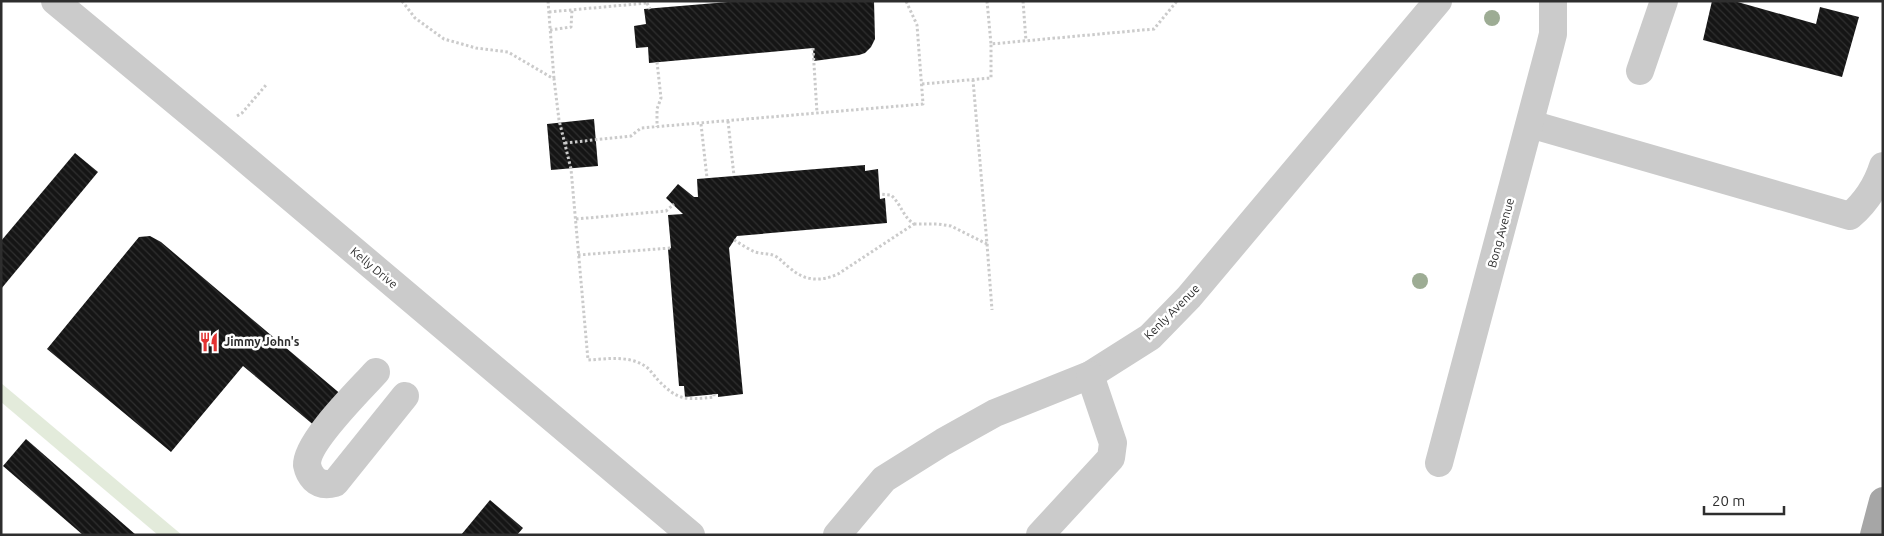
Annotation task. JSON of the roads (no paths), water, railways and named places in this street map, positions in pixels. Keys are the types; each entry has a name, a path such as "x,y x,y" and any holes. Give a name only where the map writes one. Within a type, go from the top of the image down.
{"main road":[{"path":"1874,535 1883,501"}],"street":[{"name":"Kelly Drive","path":"55,1 691,535"},
{"name":"Kenly Avenue","path":"837,535 884,479 934,447 995,413 1090,375 1150,338 1189,297 1438,1"},
{"name":"Bong Avenue","path":"1439,462 1553,34 1553,1"},
{"path":"1640,71 1664,1"},
{"path":"1530,124 1850,216 1862,206 1880,175 1883,166"},
{"path":"376,372 323,432 312,448 307,464 310,474 316,482 326,485 335,483 405,396"},
{"path":"1040,535 1111,458 1114,443 1090,375"}],"place":[{"name":"Jimmy John's","path":"209,342"}]}
